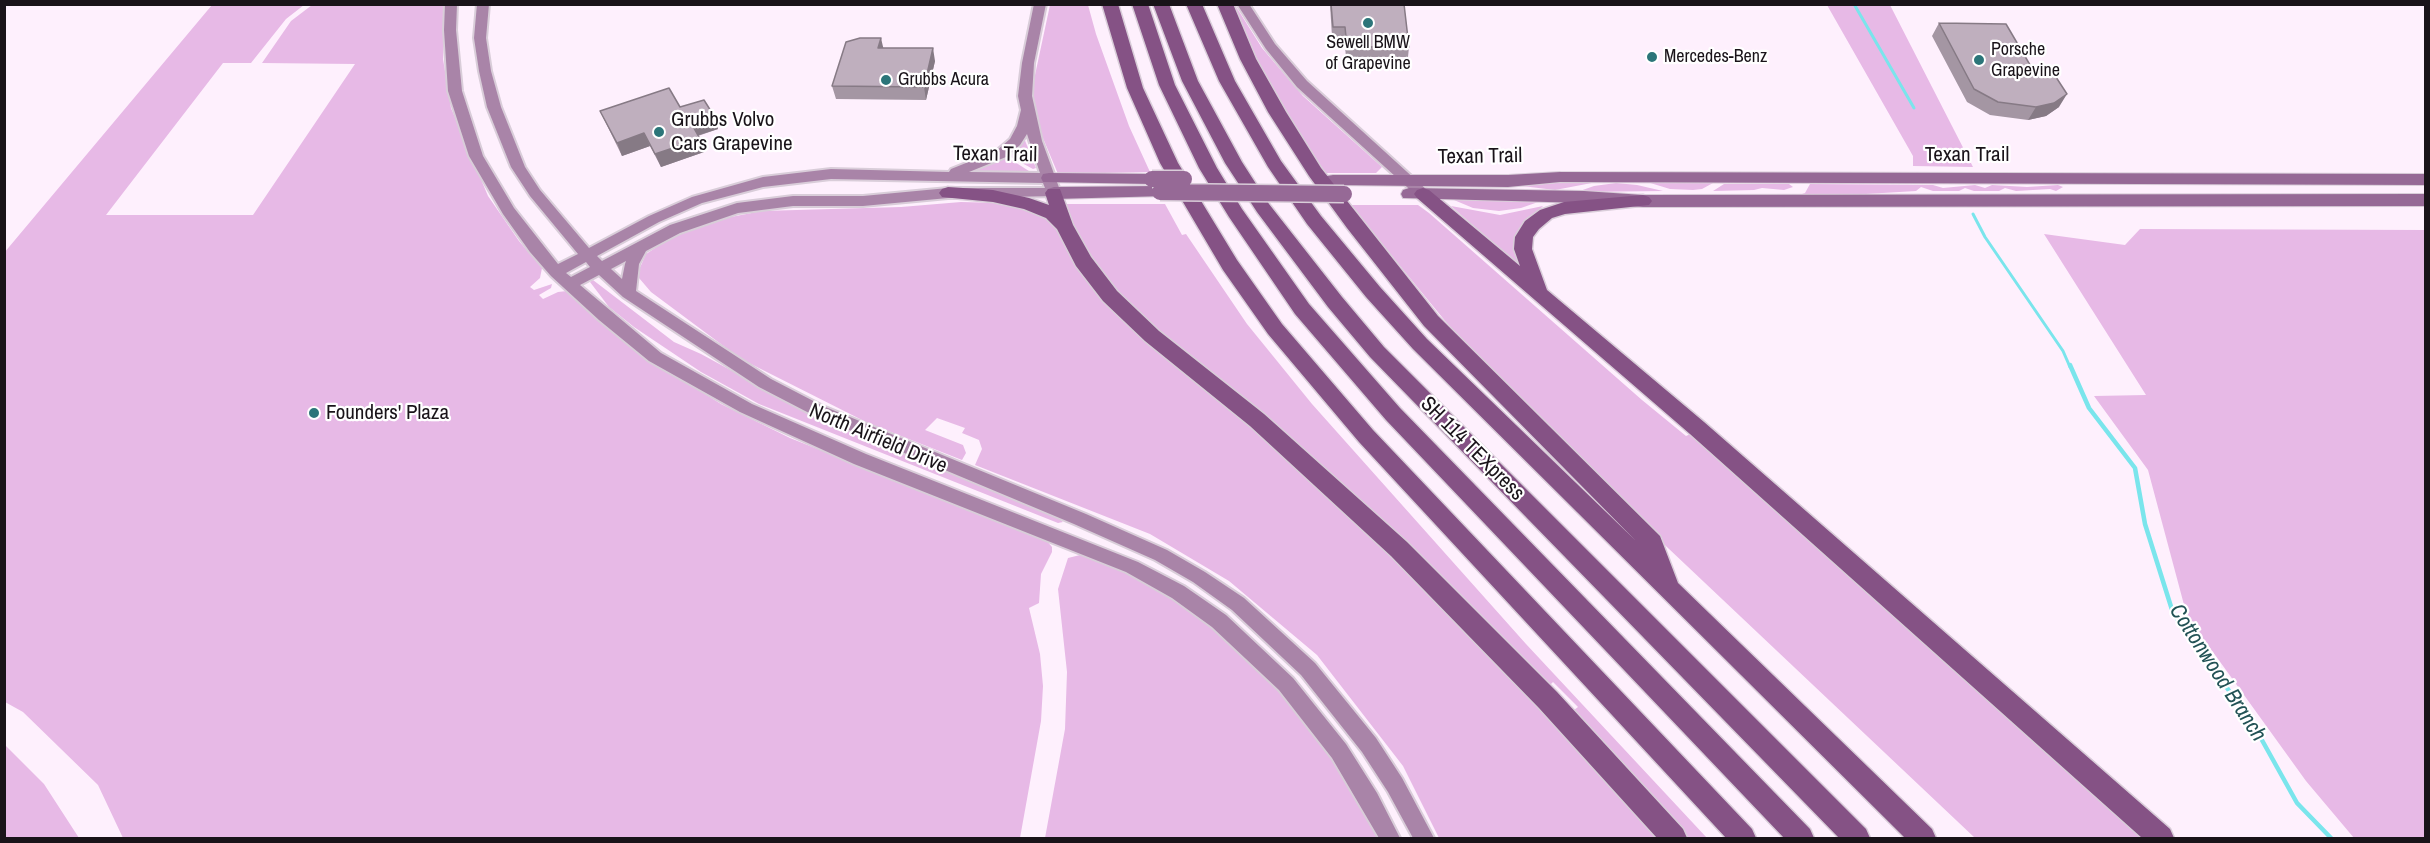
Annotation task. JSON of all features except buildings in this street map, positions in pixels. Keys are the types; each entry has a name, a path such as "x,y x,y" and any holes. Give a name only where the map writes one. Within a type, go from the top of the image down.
{"highway":[{"path":"1110,4 1135,88 1169,163 1218,246 1275,329 1366,436 1743,838"},
{"name":"SH 114 TEXpress","path":"1140,4 1167,85 1208,168 1247,232 1302,309 1393,414 1801,838"},
{"name":"SH 114 TEXpress","path":"1161,4 1190,81 1234,163 1263,208 1335,302 1377,352 1857,838"},
{"path":"1194,4 1227,81 1248,121 1314,220 1372,292 1420,344 1923,838"},
{"path":"1225,4 1248,59 1277,112 1315,172 1354,224 1431,321 1652,543 1670,590"},
{"path":"1052,186 1065,225 1083,261 1110,296 1152,336 1257,420 1399,549 1548,700 1674,838"},
{"path":"948,193 993,196 1029,204 1052,214 1065,225"},
{"path":"1423,194 1697,428 2161,838"},
{"path":"1541,296 1524,257 1524,237 1532,225 1546,214 1564,207 1643,201"}],"main road":[{"name":"North Airfield Drive","path":"451,4 450,30 455,91 476,156 508,211 556,272 604,316 655,357 746,408 860,459 1132,567 1178,592 1219,621 1286,684 1339,751 1370,800 1390,838"},
{"name":"North Airfield Drive","path":"483,4 480,38 485,71 494,107 518,167 535,193 586,254 628,293 765,383 817,410 1080,519 1161,555 1199,577 1255,619 1308,669 1369,745 1424,838"},
{"path":"934,177 970,168 1001,154 1015,142 1024,126 1027,111 1026,80 1040,4"},
{"path":"1244,4 1270,46 1296,77 1328,110 1423,194"},
{"path":"1027,111 1052,186"},
{"name":"Texan Trail","path":"556,272 654,219 697,200 763,182 795,177 853,174 934,177 1052,186"},
{"path":"793,201 795,177"},
{"name":"Texan Trail","path":"1338,187 1406,181 1508,181 1560,177 2426,180"},
{"path":"1787,201 1801,190 1799,178"},
{"path":"2063,201 2070,193 2068,178"},
{"path":"2249,179 2265,200"},
{"name":"Texan Trail","path":"570,284 706,217 737,208 793,201 863,201 1052,186 1338,187 1423,194 1584,197 1643,201 2426,200"},
{"path":"628,293 632,264 640,248"}],"shaded area":[{"path":"212,5 304,5 286,19 251,63 223,63 106,215 253,215 355,64 262,63 291,21 312,5 445,5 443,59 451,108 488,196 519,241 542,268 540,278 530,287 534,290 552,284 551,288 539,295 543,299 558,292 567,291 646,357 721,404 790,438 1046,540 1052,547 1052,552 1041,574 1039,603 1029,608 1040,654 1043,686 1041,721 1020,838 123,838 98,785 23,712 5,702 4,253"},
{"path":"1050,5 1088,5 1129,126 1150,172 1058,174 1040,131 1033,107 1032,89"},
{"path":"1231,5 1235,5 1262,48 1303,96 1382,167 1376,173 1326,173 1297,134 1267,83"},
{"path":"1827,5 1890,5 1973,167 1913,166 1913,156"},
{"path":"1024,138 1036,168 1033,169 1009,156 1009,153"},
{"path":"1007,157 1032,173 972,172 1003,158"},
{"path":"1597,182 1555,190 1522,186"},
{"path":"1647,182 1713,183 1702,189 1693,190 1670,189"},
{"path":"1616,183 1663,191 1577,192 1594,186"},
{"path":"1724,184 1789,184 1793,187 1784,190 1762,188 1713,191"},
{"path":"1810,184 1933,185 1943,188 1975,185 1985,188 1992,185 2027,187 2058,185 2063,187 2056,191 2050,189 2016,191 2005,188 1999,191 1974,191 1965,188 1959,191 1933,191 1921,187 1916,191 1799,195 1805,193"},
{"path":"1454,200 1541,201 1521,208 1499,211 1473,208"},
{"path":"961,202 1002,203 1035,212 1051,220 1076,256 1309,474 1491,651 1663,838 1439,838 1403,766 1317,655 1229,581 1150,534 975,465 982,449 979,440 962,433 965,428 937,418 925,430 963,445 966,453 962,460 868,423 741,359 651,292 639,278 638,272 646,254 678,233 710,221 762,211 901,207"},
{"path":"1064,204 1165,204 1182,235 1186,234 1247,324 1312,404 1526,644 1707,838 1681,838 1612,759 1574,710 1578,707 1553,682 1546,689 1146,323 1111,287 1093,264"},
{"path":"1350,205 1418,205 1429,213 1642,400 1686,436 1695,432 2152,838 1975,838 1560,446 1478,361"},
{"path":"1451,206 1500,215 1543,206 1536,213 1519,266"},
{"path":"2140,229 2425,230 2425,838 2354,838 2306,781 2187,616 2148,470 2094,396 2146,395 2044,234 2125,245"},
{"path":"593,280 674,342 769,391 856,435 1055,515 1063,522 1058,523 759,404 701,372 634,327 609,307 590,282"},
{"path":"1080,555 1139,579 1201,618 1263,672 1296,709 1328,751 1380,838 1045,838 1065,729 1067,672 1058,589 1068,558"},
{"path":"5,745 44,784 79,838 5,838"}],"waterway":[{"name":"Cottonwood Branch","path":"1854,4 1914,108"},
{"name":"Cottonwood Branch","path":"1973,214 1985,237 2063,351 2070,367"},
{"name":"Cottonwood Branch","path":"2070,365 2089,408 2135,468 2145,524 2173,613 2253,724 2297,803 2331,838"}],"place":[{"name":"Sewell BMW of Grapevine","path":"1368,23"},
{"name":"Mercedes-Benz","path":"1652,57"},
{"name":"Porsche Grapevine","path":"1979,60"},
{"name":"Grubbs Acura","path":"886,80"},
{"name":"Grubbs Volvo Cars Grapevine","path":"659,132"},
{"name":"Founders' Plaza","path":"314,413"}]}
